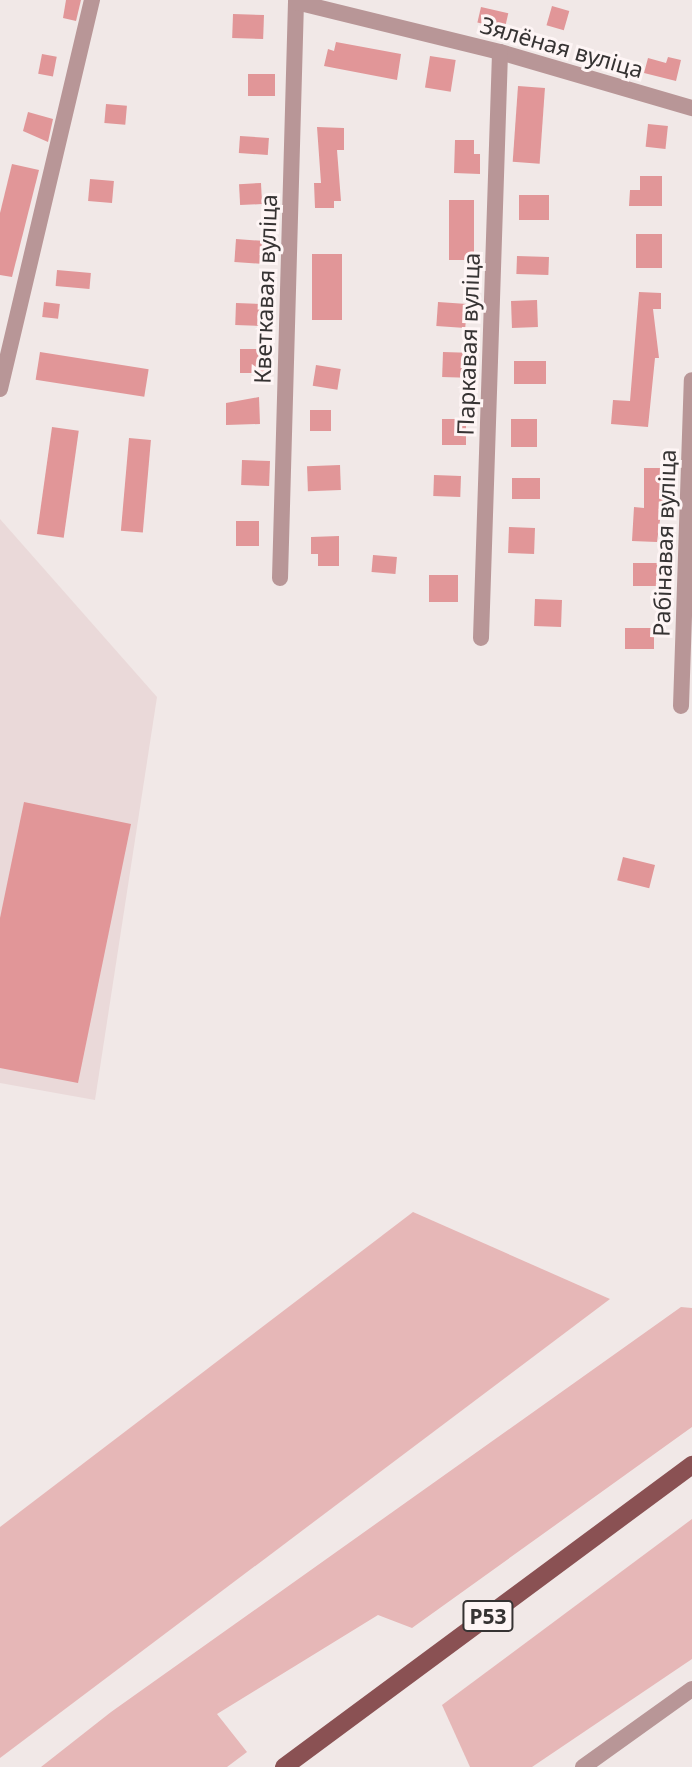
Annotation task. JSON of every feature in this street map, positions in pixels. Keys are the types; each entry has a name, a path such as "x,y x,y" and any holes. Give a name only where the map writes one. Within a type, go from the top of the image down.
{"main road":[{"name":"Р53","path":"284,1767 692,1465"}],"street":[{"path":"0,389 92,0"},
{"name":"Зялёная вуліца","path":"296,2 500,52 692,108"},
{"name":"Кветкавая вуліца","path":"280,578 296,2"},
{"name":"Паркавая вуліца","path":"481,638 500,52"},
{"name":"Рабінавая вуліца","path":"681,706 692,380"},
{"path":"583,1767 692,1689"}],"shaded area":[{"path":"0,519 157,697 95,1100 0,1083"},
{"path":"413,1212 610,1299 0,1758 0,1527"},
{"path":"681,1307 692,1308 692,1427 412,1628 378,1615 217,1714 247,1752 227,1767 41,1767 111,1712"},
{"path":"692,1519 692,1659 532,1767 470,1767 442,1705"}],"building":[{"path":"66,0 81,0 76,21 63,18"},
{"path":"552,6 569,11 564,30 546,25"},
{"path":"481,7 508,13 505,29 477,23"},
{"path":"233,14 264,15 263,39 232,38"},
{"path":"336,42 401,54 397,80 324,66 328,49 334,51"},
{"path":"42,54 57,57 53,76 38,74"},
{"path":"430,56 456,60 451,92 425,88"},
{"path":"668,57 681,60 676,81 644,73 648,58 666,63"},
{"path":"248,74 275,74 275,96 248,96"},
{"path":"518,86 545,88 540,164 513,162"},
{"path":"106,104 127,106 125,125 104,123"},
{"path":"28,112 53,119 48,142 23,131"},
{"path":"648,124 668,126 665,149 646,147"},
{"path":"317,127 344,128 344,150 337,150 341,201 334,201 334,208 315,208 314,183 321,183"},
{"path":"240,136 269,138 268,155 239,153"},
{"path":"455,140 474,140 474,154 480,154 480,174 454,173"},
{"path":"12,164 39,170 12,277 0,275 0,213"},
{"path":"640,176 662,176 662,206 629,206 630,190 640,190"},
{"path":"90,179 114,181 112,203 88,201"},
{"path":"261,183 262,204 240,205 239,184"},
{"path":"519,195 549,195 549,220 519,220"},
{"path":"449,200 474,200 474,260 449,260"},
{"path":"636,234 662,234 662,268 636,268"},
{"path":"236,239 262,241 260,264 234,262"},
{"path":"312,254 342,254 342,320 312,320"},
{"path":"517,256 549,257 548,275 516,274"},
{"path":"57,270 91,273 89,289 56,286"},
{"path":"639,292 661,293 661,309 653,309 659,358 655,358 648,427 611,424 613,400 630,401"},
{"path":"537,300 538,327 512,328 511,301"},
{"path":"44,302 60,304 58,319 42,317"},
{"path":"438,302 467,304 465,328 436,326"},
{"path":"236,303 263,304 262,326 235,325"},
{"path":"240,349 266,349 266,373 240,373"},
{"path":"40,352 149,369 144,397 36,380"},
{"path":"443,352 467,353 466,378 442,377"},
{"path":"514,361 546,361 546,384 514,384"},
{"path":"316,365 341,369 337,390 313,386"},
{"path":"259,397 260,424 226,425 226,403"},
{"path":"310,410 331,410 331,431 310,431"},
{"path":"442,419 466,419 466,445 442,445"},
{"path":"511,419 537,419 537,447 511,447"},
{"path":"52,427 79,431 64,538 37,534"},
{"path":"129,438 151,440 143,533 121,531"},
{"path":"242,460 270,461 269,486 241,485"},
{"path":"340,465 341,490 308,491 307,466"},
{"path":"644,468 669,468 669,491 664,491 657,542 632,541 634,507 644,508"},
{"path":"434,475 461,476 460,497 433,496"},
{"path":"512,478 540,478 540,499 512,499"},
{"path":"236,521 259,521 259,546 236,546"},
{"path":"509,527 535,528 534,554 508,553"},
{"path":"339,536 339,566 318,566 318,554 311,554 311,537"},
{"path":"373,555 397,557 395,574 372,572"},
{"path":"633,563 657,563 657,586 633,586"},
{"path":"429,575 458,575 458,602 429,602"},
{"path":"535,599 562,600 561,627 534,626"},
{"path":"625,628 654,628 654,649 625,649"},
{"path":"24,802 131,824 78,1083 0,1068 0,918"},
{"path":"623,857 655,865 649,888 617,880"}]}
